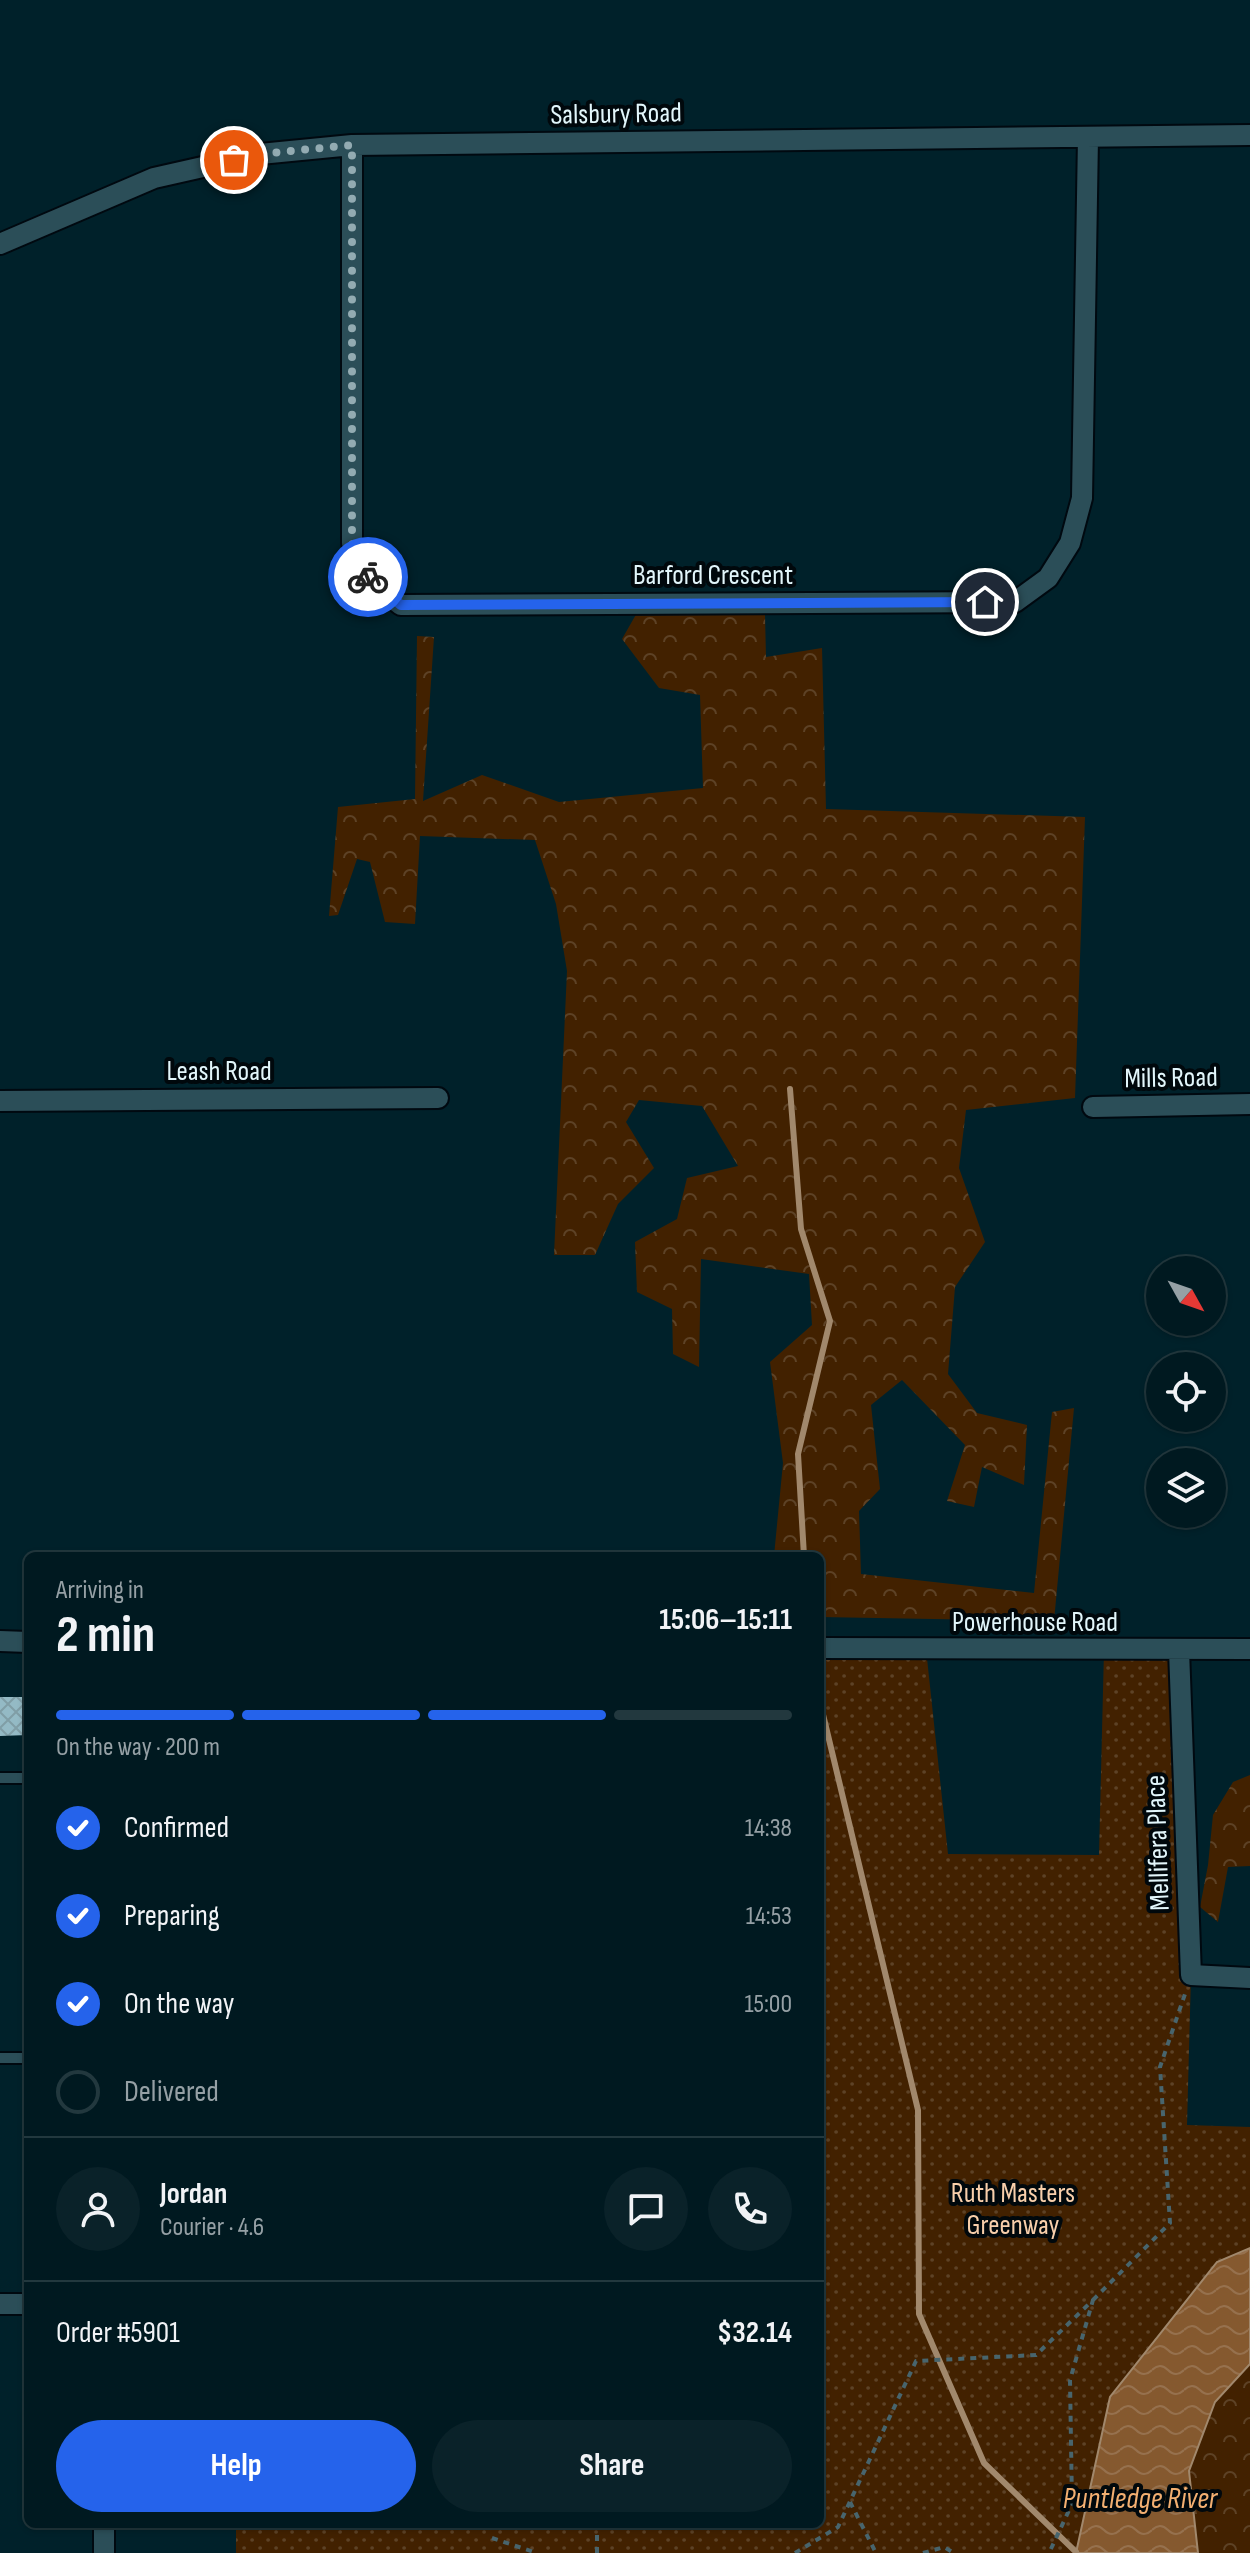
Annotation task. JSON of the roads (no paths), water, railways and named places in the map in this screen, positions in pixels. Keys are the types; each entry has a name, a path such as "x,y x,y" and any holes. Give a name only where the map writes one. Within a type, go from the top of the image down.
{"street":[{"name":"Salsbury Road","path":"0,244 154,178 260,154 352,145 1250,135"},
{"name":"Barford Crescent","path":"352,145 352,543 370,581 401,605 1015,602 1048,578 1070,543 1082,498 1088,137"},
{"name":"Leash Road","path":"0,1101 438,1098"},
{"name":"Mills Road","path":"1093,1107 1250,1104"},
{"path":"0,1641 24,1642"},
{"name":"Powerhouse Road","path":"824,1648 1250,1649"},
{"name":"Mellifera Place","path":"1179,1650 1191,1975 1250,1978"},
{"path":"0,2304 24,2304"},
{"path":"104,2528 104,2553"}],"lane":[{"path":"0,1778 24,1778"},
{"path":"0,2058 24,2058"}],"water":[{"name":"Puntledge River","path":"1250,2248 1250,2364 1215,2402 1189,2471 1198,2553 1076,2553 1110,2397 1217,2262"}],"waterway":[{"path":"790,1089 801,1229 830,1321 798,1454 804,1552"},
{"path":"824,1719 918,2110 919,2314 984,2463 1076,2552"}],"park label":[{"name":"Ruth Masters Greenway","path":"1013,2209"}]}
